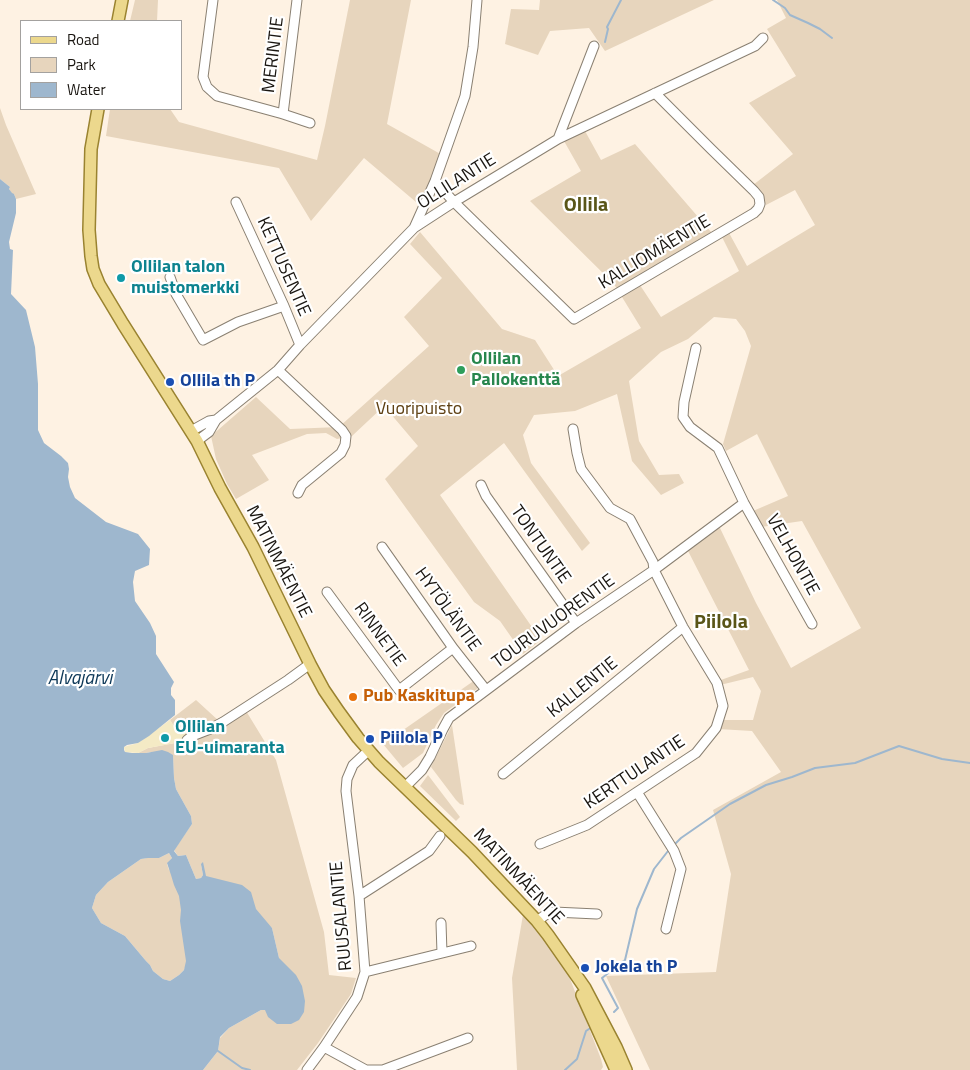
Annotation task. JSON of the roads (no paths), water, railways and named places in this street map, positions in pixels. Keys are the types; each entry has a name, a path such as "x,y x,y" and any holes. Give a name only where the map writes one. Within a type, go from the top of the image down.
{"main road":[{"path":"118,20 122,0"},
{"name":"MATINMÄENTIE","path":"98,110 91,149 88,230 94,268 99,284 194,436 253,547 324,690 368,751 477,857 538,921 585,988 626,1070"},
{"name":"MATINMÄENTIE","path":"570,966 616,1070"}],"street":[{"path":"213,0 203,77 207,87 217,96 310,122"},
{"name":"MERINTIE","path":"283,114 297,0"},
{"path":"414,228 435,181 466,96 477,0"},
{"name":"OLLILANTIE","path":"194,436 209,432 216,420 278,370 414,228 558,139 755,46 763,38"},
{"path":"558,139 594,46"},
{"name":"KALLIOMÄENTIE","path":"454,202 574,319 754,213 760,204 759,197 754,191 655,93"},
{"path":"435,181 454,202"},
{"name":"KETTUSENTIE","path":"236,202 300,345"},
{"path":"170,277 176,294 203,340 238,322 284,306"},
{"name":"VELHONTIE","path":"696,348 684,402 683,417 690,427 718,448 744,503 812,624"},
{"path":"278,370 342,430 346,436 345,445 341,453 302,485 298,493"},
{"name":"KERTTULANTIE","path":"540,844 587,825 696,753 716,728 723,706 717,683 683,627 654,570 653,562 630,519 610,508 581,469 573,429"},
{"name":"TONTUNTIE","path":"480,484 486,496 576,623"},
{"name":"TOURUVUORENTIE","path":"405,787 422,770 449,718 576,623 654,570 744,503"},
{"name":"HYTÖLÄNTIE","path":"382,548 486,690"},
{"name":"RINNETIE","path":"327,592 399,690 454,648"},
{"name":"KALLENTIE","path":"503,774 683,627"},
{"path":"186,740 222,722 310,664"},
{"name":"RUUSALANTIE","path":"307,1070 357,997 365,972 346,791 347,779 353,765 368,751"},
{"path":"637,792 674,851 681,869 666,930"},
{"path":"358,896 429,851 440,836"},
{"path":"538,921 554,912 596,914"},
{"path":"441,923 442,953"},
{"path":"365,972 471,946"},
{"path":"324,1047 366,1070 383,1070 468,1038"}],"water":[{"name":"Alvajärvi","path":"0,179 10,187 9,189 16,199 16,213 9,242 10,249 13,250 11,294 26,310 35,347 38,384 38,430 44,443 68,463 70,487 75,498 106,522 138,534 150,549 149,565 135,571 133,582 135,601 150,623 156,636 156,654 174,682 171,688 171,695 175,700 175,715 149,736 138,743 127,745 124,747 124,750 125,752 132,753 146,753 162,750 173,755 176,789 191,816 192,824 174,851 178,856 186,855 196,879 201,878 203,875 201,864 203,862 206,876 242,885 251,892 256,909 272,928 279,958 296,975 302,986 305,1001 304,1012 299,1020 291,1024 277,1024 268,1017 265,1010 261,1010 229,1028 220,1037 218,1051 203,1070 0,1070","holes":["169,853 172,858 167,863 179,896 180,921 186,961 184,970 170,981 163,979 153,971 125,936 101,923 92,908 96,895 108,882 141,859 159,858"]}],"waterway":[{"path":"605,42 607,27 621,0"},
{"path":"773,0 785,8 790,15 820,29 832,38"},
{"path":"676,843 730,804 766,785 815,768 855,763 899,746 942,759 970,763"},
{"path":"614,1012 618,1008 602,978 625,960 637,909 654,869 668,851"},
{"path":"565,1070 577,1059 586,1031 592,1027"},
{"path":"218,1051 242,1068 250,1070"}],"place":[{"name":"Ollilan talon muistomerkki","path":"121,278"},
{"name":"Ollilan Pallokenttä","path":"461,370"},
{"name":"Ollila th P","path":"170,382"},
{"name":"Pub Kaskitupa","path":"353,697"},
{"name":"Ollilan EU-uimaranta","path":"165,738"},
{"name":"Piilola P","path":"370,739"},
{"name":"Jokela th P","path":"585,968"}],"district":[{"name":"Ollila","path":"586,206"},
{"name":"Piilola","path":"721,623"}],"park label":[{"name":"Vuoripuisto","path":"419,410"}]}
